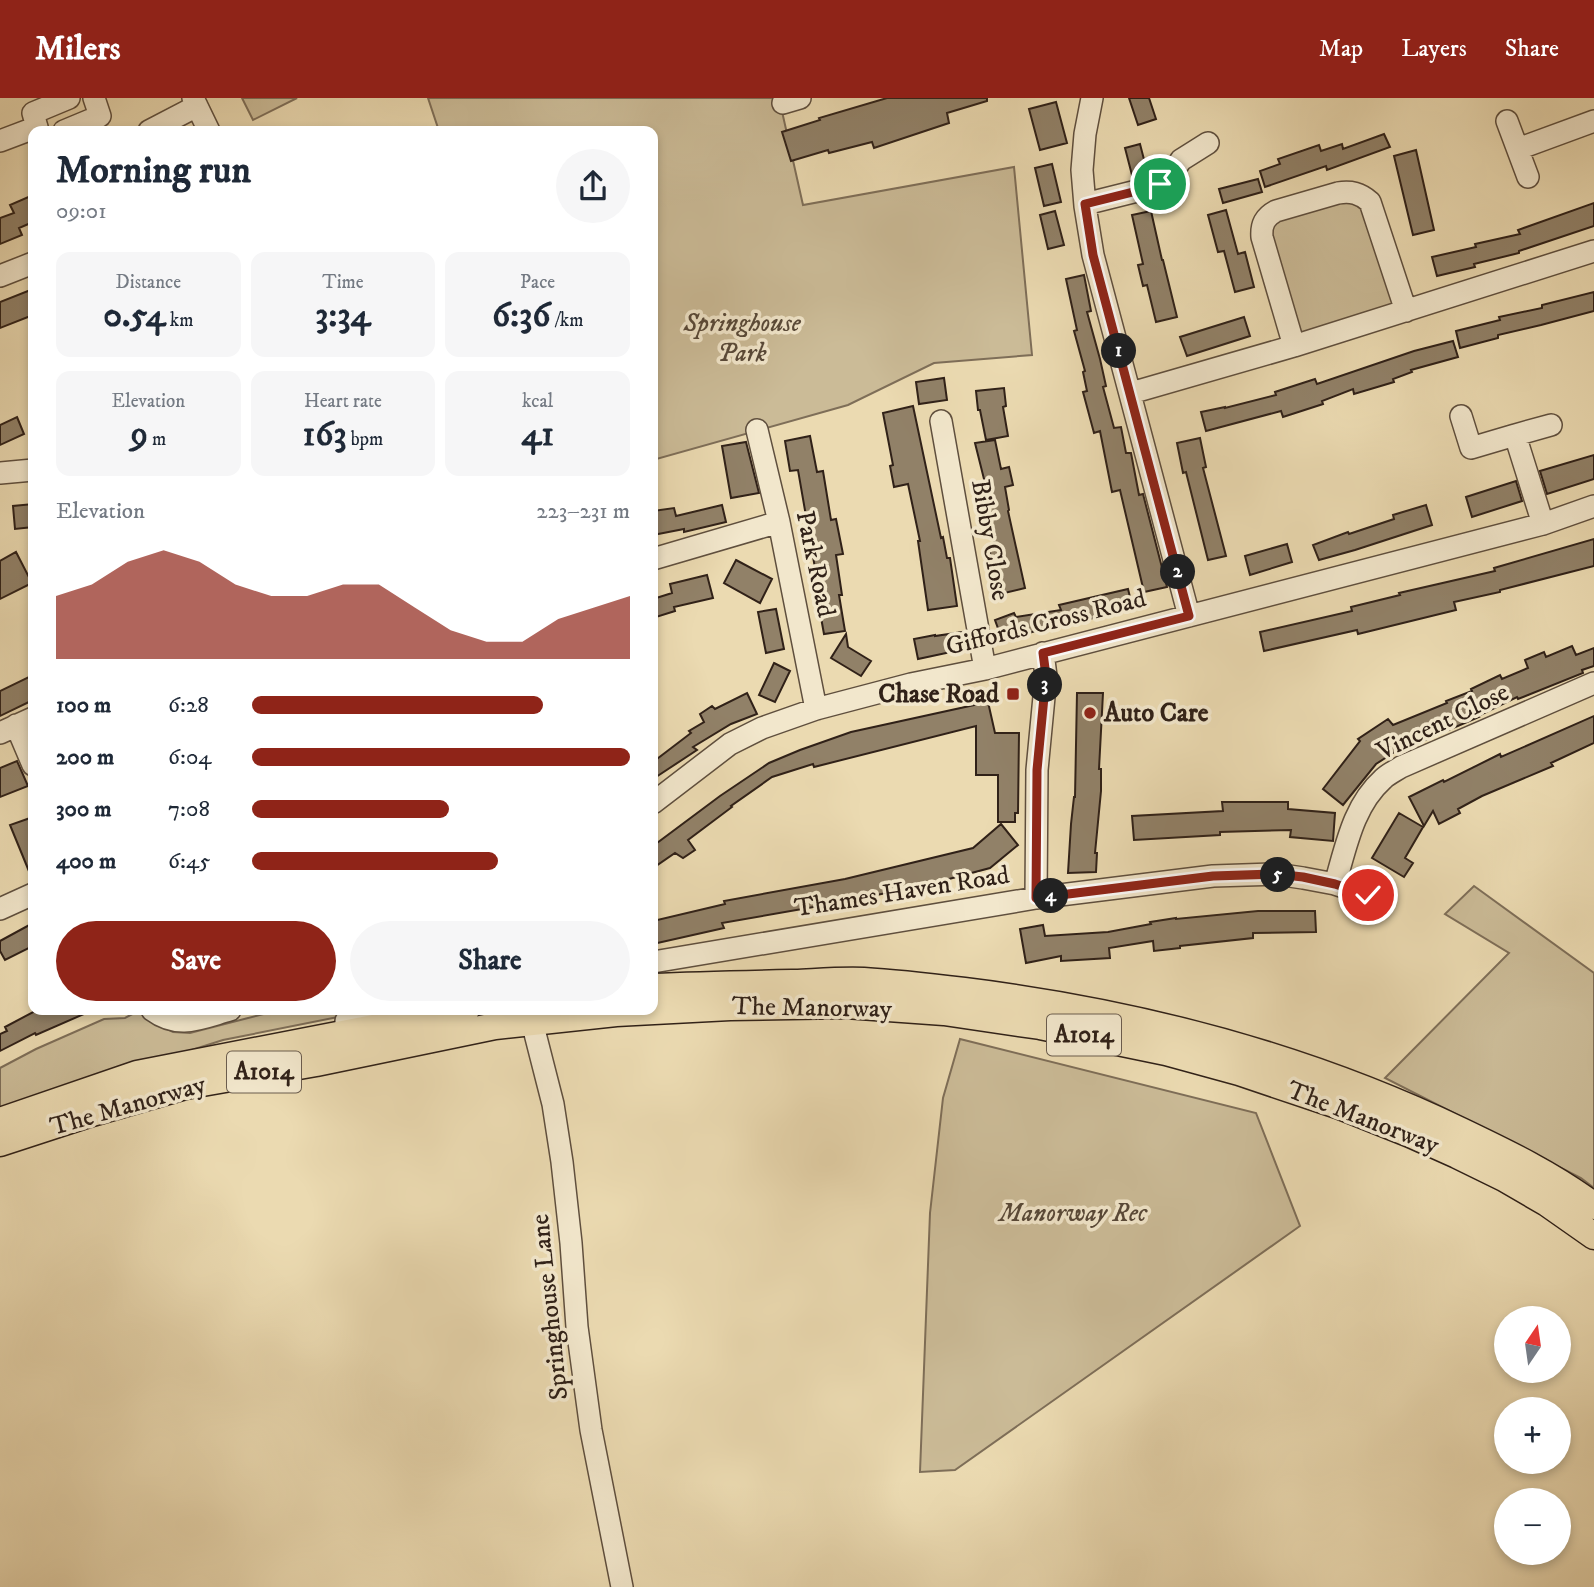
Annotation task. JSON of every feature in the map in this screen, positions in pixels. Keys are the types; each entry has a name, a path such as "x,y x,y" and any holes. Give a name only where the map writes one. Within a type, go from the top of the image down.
{"main road":[{"name":"The Manorway","path":"658,987 863,981 1040,1002 1197,1035 1276,1058 1369,1091 1434,1118 1502,1150 1594,1206"},
{"name":"The Manorway","path":"658,1011 846,1005 944,1012 1040,1026 1166,1052 1239,1072 1340,1106 1410,1134 1504,1178 1547,1203 1594,1236"},
{"name":"The Manorway","path":"0,1121 137,1074 440,1015"},
{"name":"The Manorway","path":"0,1143 185,1086 316,1063 532,1016 568,1015"}],"street":[{"path":"36,126 33,113 69,98"},
{"path":"76,126 100,116 94,98"},
{"path":"1092,98 1082,170 1093,255 1189,616"},
{"path":"157,126 195,102 207,126"},
{"path":"1507,121 1528,177"},
{"path":"1518,149 1594,121"},
{"path":"0,141 28,132"},
{"path":"1085,204 1160,184 1169,178 1181,160 1208,143"},
{"path":"1294,346 1262,237 1264,222 1276,211 1338,193 1362,195 1370,202 1406,311"},
{"path":"1130,393 1294,346 1594,251"},
{"path":"0,276 28,265"},
{"path":"1461,416 1471,448 1551,425"},
{"name":"Bibby Close","path":"941,421 985,668"},
{"name":"Park Road","path":"757,430 779,522 816,709"},
{"path":"1515,435 1544,524"},
{"path":"0,473 28,470"},
{"name":"Giffords Cross Road","path":"658,799 730,744 762,728 816,709 1544,524 1594,506"},
{"path":"658,558 779,522"},
{"path":"1036,898 1037,770 1046,676 1043,653"},
{"name":"Vincent Close","path":"1335,884 1353,822 1362,804 1384,778 1401,767 1594,683"},
{"path":"17,725 28,752"},
{"name":"Thames Haven Road","path":"658,961 1036,898 1213,876 1276,874 1303,877 1368,895"},
{"path":"0,909 28,896"},
{"path":"159,1015 174,1022 211,1015"},
{"path":"137,1074 371,1015"},
{"name":"Springhouse Lane","path":"532,1016 553,1104 562,1162 577,1327 591,1430 622,1587"}],"green space":[{"path":"242,98 297,98 253,120"},
{"name":"Springhouse Park","path":"428,98 779,98 803,205 1014,167 1032,355 934,363 848,405 658,459 658,126 437,126"},
{"path":"1362,195 1406,311 1294,346 1264,222"},
{"path":"1474,886 1594,973 1594,1188 1581,1178 1385,1078 1509,953 1445,914"},
{"path":"131,1015 152,1015 158,1024 173,1032 190,1033 260,1015 348,1015 223,1040 0,1111 0,1068 104,1019 125,1018"},
{"name":"Manorway Rec","path":"960,1039 1256,1113 1300,1226 955,1470 920,1472 930,1213 943,1098"}],"building":[{"path":"887,98 987,98 987,101 947,113 949,123 874,148 872,142 829,153 828,150 791,161 782,132"},
{"path":"1129,98 1149,98 1156,119 1138,125"},
{"path":"1056,102 1067,143 1040,150 1029,109"},
{"path":"1384,134 1390,147 1327,170 1326,166 1265,187 1260,171 1280,164 1278,159 1319,145 1321,151 1342,144 1343,149"},
{"path":"1140,144 1148,175 1133,179 1125,148"},
{"path":"1416,150 1434,230 1413,235 1394,156"},
{"path":"1052,164 1061,202 1044,206 1035,168"},
{"path":"1258,179 1262,192 1223,203 1219,189"},
{"path":"28,197 28,224 19,228 22,235 0,244 0,218 14,213 10,205"},
{"path":"1594,203 1594,226 1519,253 1437,276 1432,257 1520,234 1518,230"},
{"path":"1226,210 1238,254 1245,252 1254,287 1235,292 1224,251 1218,252 1208,215"},
{"path":"1055,211 1064,245 1048,249 1040,215"},
{"path":"1151,211 1177,317 1156,322 1147,285 1143,286 1138,265 1143,264 1132,215"},
{"path":"1084,275 1091,311 1087,312 1106,386 1103,387 1114,428 1121,427 1126,453 1131,453 1139,495 1143,494 1167,587 1144,592 1120,490 1112,492 1100,431 1094,433 1083,392 1087,391 1085,371 1074,331 1077,330 1066,279"},
{"path":"28,291 28,317 0,328 0,302"},
{"path":"1594,292 1594,311 1498,335 1498,338 1460,348 1456,331"},
{"path":"1244,317 1250,336 1187,356 1180,337"},
{"path":"1453,341 1458,357 1411,370 1412,372 1393,379 1394,382 1354,394 1353,389 1322,401 1323,404 1283,417 1281,411 1206,431 1201,412 1276,395 1275,392 1315,379 1317,384 1414,351"},
{"path":"944,378 947,400 919,404 916,382"},
{"path":"1004,388 1006,406 1003,407 1008,436 986,440 976,391"},
{"path":"913,406 941,538 943,537 947,558 950,558 957,606 928,610 920,541 908,484 894,487 890,466 893,465 883,413"},
{"path":"17,417 24,434 0,445 0,425"},
{"path":"810,436 817,472 823,471 831,520 836,519 843,554 836,555 845,631 824,634 798,470 790,471 785,441"},
{"path":"1200,438 1206,467 1203,468 1226,556 1208,560 1177,443"},
{"path":"995,440 1001,469 1009,467 1013,485 1005,487 1025,588 1000,594 989,549 995,547 985,496 988,495 975,443"},
{"path":"746,442 759,493 731,498 722,446"},
{"path":"1594,455 1594,479 1547,494 1540,471"},
{"path":"1516,481 1522,501 1472,517 1466,497"},
{"path":"28,504 28,528 15,529 13,506"},
{"path":"722,505 726,522 684,532 684,529 658,534 658,510 674,508 676,516"},
{"path":"1426,505 1432,525 1319,560 1313,545 1394,519 1393,515"},
{"path":"1594,539 1594,566 1454,602 1456,610 1358,634 1357,630 1264,651 1260,632 1352,611 1351,607 1495,571 1494,568"},
{"path":"1287,544 1292,562 1250,575 1245,556"},
{"path":"16,552 28,575 28,585 0,599 0,561"},
{"path":"736,560 772,579 760,603 724,583"},
{"path":"707,575 713,598 674,607 675,611 658,616 658,597 672,593 670,584"},
{"path":"1128,589 1133,609 1032,632 1003,642 995,620 1014,613 1016,617 1061,610 1059,605"},
{"path":"776,609 784,649 766,653 758,612"},
{"path":"963,632 965,649 918,659 914,639"},
{"path":"846,634 848,647 871,661 861,676 831,658"},
{"path":"1572,646 1576,655 1594,648 1594,666 1582,670 1583,673 1518,699 1517,697 1479,717 1411,746 1410,742 1376,764 1343,805 1323,789 1360,741 1358,739 1388,719 1393,725 1447,703 1446,701 1472,691 1471,689 1500,675 1502,679 1528,668 1525,660 1544,652 1546,657"},
{"path":"774,663 790,671 775,702 759,695"},
{"path":"28,677 28,702 0,716 0,691"},
{"path":"747,693 757,714 731,724 693,747 697,750 658,776 658,758 691,733 689,731 704,722 700,714 712,706 715,709"},
{"path":"1077,693 1103,693 1099,769 1101,791 1095,853 1096,872 1068,873 1075,797"},
{"path":"988,702 995,733 1019,733 1018,813 1015,813 1015,822 998,822 998,775 976,775 976,726 814,767 813,764 772,777 688,840 695,850 683,858 675,853 658,865 658,842 720,796 769,763 851,732"},
{"path":"1594,716 1594,743 1551,763 1553,766 1482,796 1458,809 1460,813 1439,824 1433,811 1424,826 1409,797 1500,754 1501,757"},
{"path":"17,761 28,786 0,797 0,768"},
{"path":"1222,802 1288,802 1288,809 1335,813 1333,841 1290,837 1291,830 1220,832 1220,835 1134,840 1132,816 1223,811"},
{"path":"1399,813 1423,827 1405,858 1413,863 1404,877 1372,858"},
{"path":"28,819 28,869 10,825"},
{"path":"1001,824 1018,845 990,868 848,901 722,923 724,928 658,943 658,920 725,904 724,901 845,879 973,848"},
{"path":"1258,911 1315,911 1316,932 1253,933 1253,938 1154,951 1153,941 1109,948 1110,958 1061,961 1061,956 1026,963 1020,929 1043,925 1045,936 1108,932 1176,918"},
{"path":"28,926 28,948 5,960 0,951 0,941"},
{"path":"28,1015 82,1015 36,1035 35,1033 0,1051 0,1034 7,1031 5,1027"}],"place":[{"name":"Chase Road","path":"1013,694"},
{"name":"Auto Care","path":"1090,713"}],"route":[{"path":"1160,184 1085,204 1093,255 1189,616 1043,653 1046,676 1037,770 1036,898 1213,876 1276,874 1335,884 1368,895"}]}
